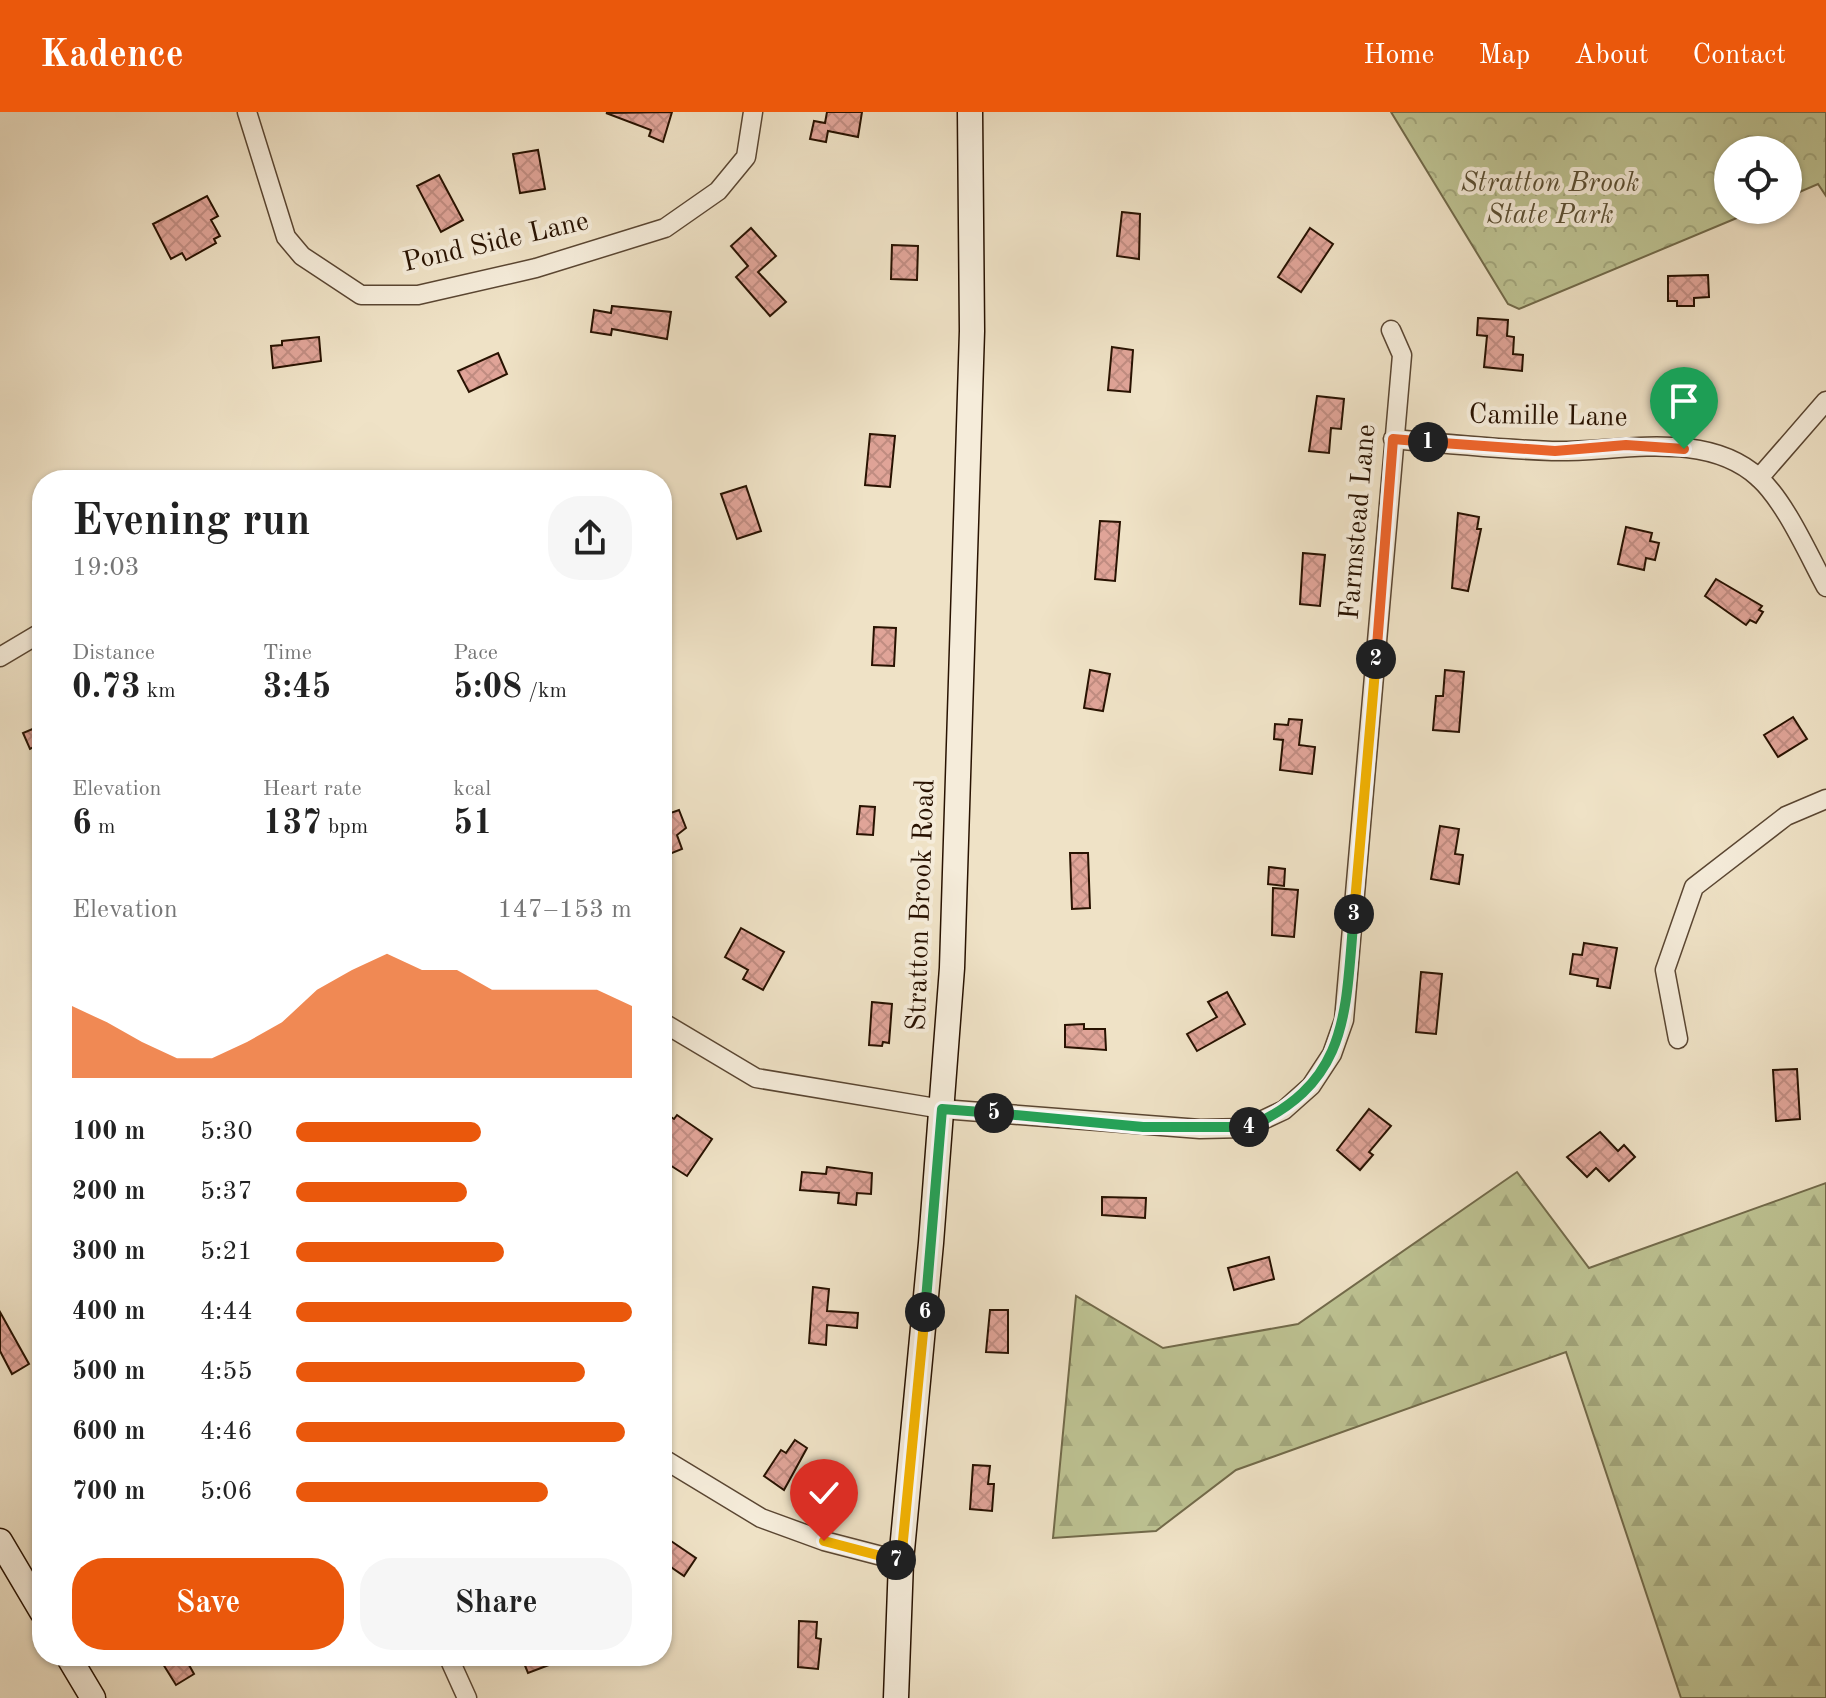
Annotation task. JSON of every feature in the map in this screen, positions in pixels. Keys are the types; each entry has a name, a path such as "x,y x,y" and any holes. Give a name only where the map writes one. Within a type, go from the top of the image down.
{"street":[{"name":"Pond Side Lane","path":"247,112 286,237 302,256 361,295 418,295 536,268 665,228 718,191 746,157 753,112"},
{"name":"Stratton Brook Road","path":"896,1698 901,1561 952,968 969,424 970,112"},
{"name":"Farmstead Lane","path":"672,1028 756,1078 942,1109 1143,1127 1246,1128 1284,1110 1311,1086 1332,1054 1344,1020 1402,355 1391,330"},
{"path":"1759,478 1826,401"},
{"name":"Camille Lane","path":"1393,439 1555,451 1626,445 1684,449 1735,463 1759,478 1790,522 1826,587"},
{"path":"0,657 32,638"},
{"path":"1678,1039 1665,970 1694,887 1786,816 1826,799"},
{"path":"672,1464 761,1518 824,1541 901,1561"},
{"path":"0,1541 32,1595"},
{"path":"74,1666 93,1698"},
{"path":"453,1666 467,1698"}],"green space":[{"name":"Stratton Brook State Park","path":"1391,112 1826,112 1826,196 1818,184 1802,191 1802,136 1714,136 1714,224 1722,224 1519,309 1508,304"},
{"path":"1517,1172 1589,1268 1826,1183 1826,1698 1681,1698 1566,1352 1236,1470 1156,1531 1053,1538 1076,1296 1163,1348 1298,1324"}],"building":[{"path":"672,112 663,142 649,136 651,130 606,113"},
{"path":"827,112 862,112 858,137 828,131 826,142 810,139 814,121 825,123"},
{"path":"538,150 545,189 520,193 513,154"},
{"path":"439,175 463,220 441,232 417,186"},
{"path":"207,196 218,216 211,220 220,236 214,239 216,243 186,260 182,253 171,259 153,224"},
{"path":"1122,212 1140,214 1139,259 1117,256"},
{"path":"751,228 776,256 758,272 786,302 770,316 736,277 748,266 731,246"},
{"path":"1310,228 1333,244 1301,292 1278,277"},
{"path":"892,245 918,246 917,280 891,279"},
{"path":"1708,275 1709,297 1694,298 1694,306 1677,306 1677,301 1668,301 1668,276"},
{"path":"612,306 671,312 667,339 612,329 611,335 591,332 594,310 611,313"},
{"path":"1478,318 1508,320 1507,336 1514,337 1513,354 1523,355 1522,371 1484,367 1487,336 1477,335"},
{"path":"319,337 321,361 273,368 271,346 282,345 282,341"},
{"path":"1112,347 1133,350 1130,392 1108,390"},
{"path":"498,353 507,374 469,392 458,371"},
{"path":"1317,396 1344,399 1341,429 1331,428 1329,453 1309,451"},
{"path":"870,434 895,436 890,487 865,485"},
{"path":"746,486 761,531 737,539 721,494"},
{"path":"1458,513 1479,517 1477,529 1481,529 1468,591 1452,588"},
{"path":"1100,521 1120,522 1115,581 1095,579"},
{"path":"1626,527 1652,533 1650,541 1659,543 1655,560 1646,558 1644,570 1618,564"},
{"path":"1303,553 1325,555 1320,606 1300,604"},
{"path":"1716,579 1762,606 1759,610 1763,612 1756,623 1750,620 1746,625 1705,596"},
{"path":"874,627 896,628 894,666 872,665"},
{"path":"1090,670 1110,674 1103,711 1084,708"},
{"path":"1445,670 1464,672 1459,732 1433,730 1436,696 1443,696"},
{"path":"1793,717 1807,739 1778,757 1764,735"},
{"path":"1289,719 1302,720 1299,745 1315,747 1312,774 1280,770 1283,740 1274,739 1275,724 1288,725"},
{"path":"32,729 32,748 30,749 23,733"},
{"path":"860,806 875,807 873,835 857,834"},
{"path":"679,810 686,828 677,835 682,849 672,853 672,812"},
{"path":"1440,826 1459,829 1455,854 1463,855 1459,884 1431,879"},
{"path":"1070,853 1088,853 1090,908 1072,909"},
{"path":"1269,867 1285,869 1284,886 1268,884"},
{"path":"1273,888 1298,890 1294,937 1272,935"},
{"path":"741,928 784,952 763,990 743,979 748,970 725,957"},
{"path":"1584,943 1617,948 1610,988 1597,986 1598,979 1570,974 1573,954 1582,955"},
{"path":"1421,972 1442,974 1436,1034 1416,1032"},
{"path":"1227,992 1245,1024 1197,1051 1187,1034 1217,1017 1208,1002"},
{"path":"872,1002 892,1004 889,1043 883,1042 882,1046 869,1045"},
{"path":"1084,1024 1084,1029 1105,1029 1106,1050 1065,1047 1065,1025"},
{"path":"1797,1069 1800,1119 1776,1121 1773,1070"},
{"path":"1369,1109 1391,1126 1369,1152 1373,1155 1360,1170 1337,1150"},
{"path":"677,1115 712,1139 687,1176 672,1166 672,1118"},
{"path":"1600,1132 1618,1151 1624,1145 1635,1157 1609,1181 1596,1168 1587,1177 1567,1157"},
{"path":"827,1167 872,1173 871,1194 857,1193 856,1205 838,1203 839,1193 800,1190 802,1172 826,1174"},
{"path":"1102,1197 1146,1198 1145,1218 1102,1215"},
{"path":"1269,1257 1274,1279 1234,1290 1228,1268"},
{"path":"813,1287 829,1289 827,1311 858,1313 857,1328 827,1325 826,1345 809,1343"},
{"path":"990,1310 1008,1310 1008,1353 986,1352"},
{"path":"0,1312 29,1364 12,1374 0,1351"},
{"path":"795,1440 807,1448 784,1490 764,1476 781,1450 786,1453"},
{"path":"973,1465 990,1466 988,1484 994,1484 992,1511 970,1509"},
{"path":"672,1542 696,1558 684,1576 672,1568"},
{"path":"799,1621 817,1622 816,1638 821,1639 818,1669 798,1667"},
{"path":"164,1666 190,1666 194,1674 176,1685"},
{"path":"525,1666 546,1666 528,1673"}],"route":[{"path":"824,1541 901,1561 942,1109 1084,1119 1143,1127 1246,1128 1284,1110 1311,1086 1332,1054 1344,1020 1370,746 1393,439 1555,451 1626,445 1684,449"}]}
